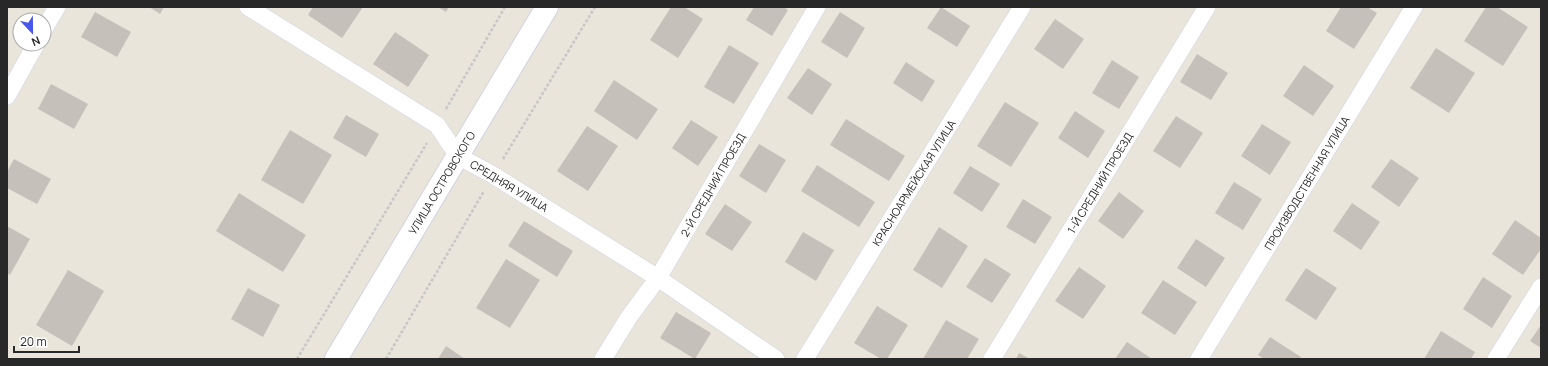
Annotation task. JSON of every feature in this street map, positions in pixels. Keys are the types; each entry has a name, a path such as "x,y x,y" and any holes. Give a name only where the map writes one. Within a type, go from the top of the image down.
{"street":[{"name":"СРЕДНЯЯ УЛИЦА","path":"248,7 437,125 458,156 493,175 658,278 776,359"},
{"name":"УЛИЦА ОСТРОВСКОГО","path":"336,359 547,7"},
{"name":"2-Й СРЕДНИЙ ПРОЕЗД","path":"603,359 629,317 658,278 818,7"},
{"name":"КРАСНОАРМЕЙСКАЯ УЛИЦА","path":"805,359 1022,7"},
{"name":"1-Й СРЕДНИЙ ПРОЕЗД","path":"992,359 1207,7"},
{"name":"ПРОИЗВОДСТВЕННАЯ УЛИЦА","path":"1199,359 1414,7"},
{"path":"7,96 32,52"},
{"path":"1496,359 1541,287"}],"path":[{"path":"297,359 437,125 505,7"}],"building":[{"path":"149,7 164,7 160,14"},
{"path":"313,7 363,7 342,38 308,15"},
{"path":"438,7 449,7 446,12"},
{"path":"671,7 684,7 703,19 678,58 650,40"},
{"path":"754,7 784,7 788,10 772,36 746,20"},
{"path":"941,7 970,26 957,47 927,28"},
{"path":"1341,7 1367,7 1377,13 1354,49 1326,31"},
{"path":"1486,7 1497,7 1528,27 1503,66 1464,41"},
{"path":"95,12 131,32 117,57 81,37"},
{"path":"840,12 865,28 847,58 821,42"},
{"path":"1055,19 1084,39 1063,69 1034,49"},
{"path":"395,32 429,55 408,87 373,64"},
{"path":"729,45 759,63 734,104 704,87"},
{"path":"1436,48 1475,73 1449,113 1410,88"},
{"path":"1197,54 1228,73 1211,100 1180,82"},
{"path":"1112,60 1139,77 1119,109 1092,93"},
{"path":"906,62 935,81 922,102 893,83"},
{"path":"1304,65 1334,86 1313,116 1283,96"},
{"path":"808,68 832,84 812,115 787,98"},
{"path":"614,80 658,109 637,140 594,111"},
{"path":"51,84 88,104 74,129 38,109"},
{"path":"1005,102 1039,123 1011,167 977,146"},
{"path":"1075,111 1105,131 1088,158 1058,138"},
{"path":"346,115 379,134 366,157 333,138"},
{"path":"1176,116 1203,133 1180,168 1153,151"},
{"path":"846,119 905,156 889,181 830,145"},
{"path":"691,120 718,137 698,166 672,148"},
{"path":"1262,124 1291,142 1270,175 1241,156"},
{"path":"587,126 618,146 588,191 557,171"},
{"path":"290,130 332,155 303,204 261,180"},
{"path":"759,144 786,160 766,193 739,176"},
{"path":"14,159 51,179 37,204 7,188 7,172"},
{"path":"1391,159 1419,178 1399,207 1371,187"},
{"path":"817,165 875,202 859,227 801,191"},
{"path":"970,166 1000,184 982,212 953,193"},
{"path":"1234,182 1262,199 1243,230 1215,213"},
{"path":"1119,192 1144,211 1123,239 1098,221"},
{"path":"239,193 306,235 283,272 216,231"},
{"path":"1023,199 1052,217 1035,244 1006,227"},
{"path":"1352,203 1380,222 1361,250 1333,231"},
{"path":"725,204 752,222 732,251 705,234"},
{"path":"1515,220 1541,238 1541,249 1523,275 1492,254"},
{"path":"524,221 573,251 557,277 508,246"},
{"path":"7,226 30,239 10,275 7,273"},
{"path":"939,227 968,246 942,288 913,270"},
{"path":"803,232 834,250 816,281 785,262"},
{"path":"1196,239 1225,258 1206,287 1177,268"},
{"path":"985,258 1011,274 992,303 966,287"},
{"path":"506,259 540,280 510,328 476,308"},
{"path":"1079,267 1106,286 1083,319 1055,301"},
{"path":"1306,268 1337,288 1316,320 1285,300"},
{"path":"68,270 104,291 72,346 36,325"},
{"path":"1483,277 1512,296 1492,328 1463,309"},
{"path":"1163,280 1197,302 1175,335 1141,313"},
{"path":"248,288 280,305 263,337 231,319"},
{"path":"877,306 908,325 887,359 881,359 854,343"},
{"path":"676,312 711,333 695,359 660,338"},
{"path":"946,320 979,339 967,359 923,359"},
{"path":"1541,325 1541,348 1530,341"},
{"path":"1441,331 1475,352 1471,359 1424,359"},
{"path":"1270,337 1301,357 1299,359 1264,359 1258,355"},
{"path":"1127,342 1152,359 1115,359"},
{"path":"446,346 465,359 438,359"},
{"path":"1019,353 1030,359 1016,359"}]}
